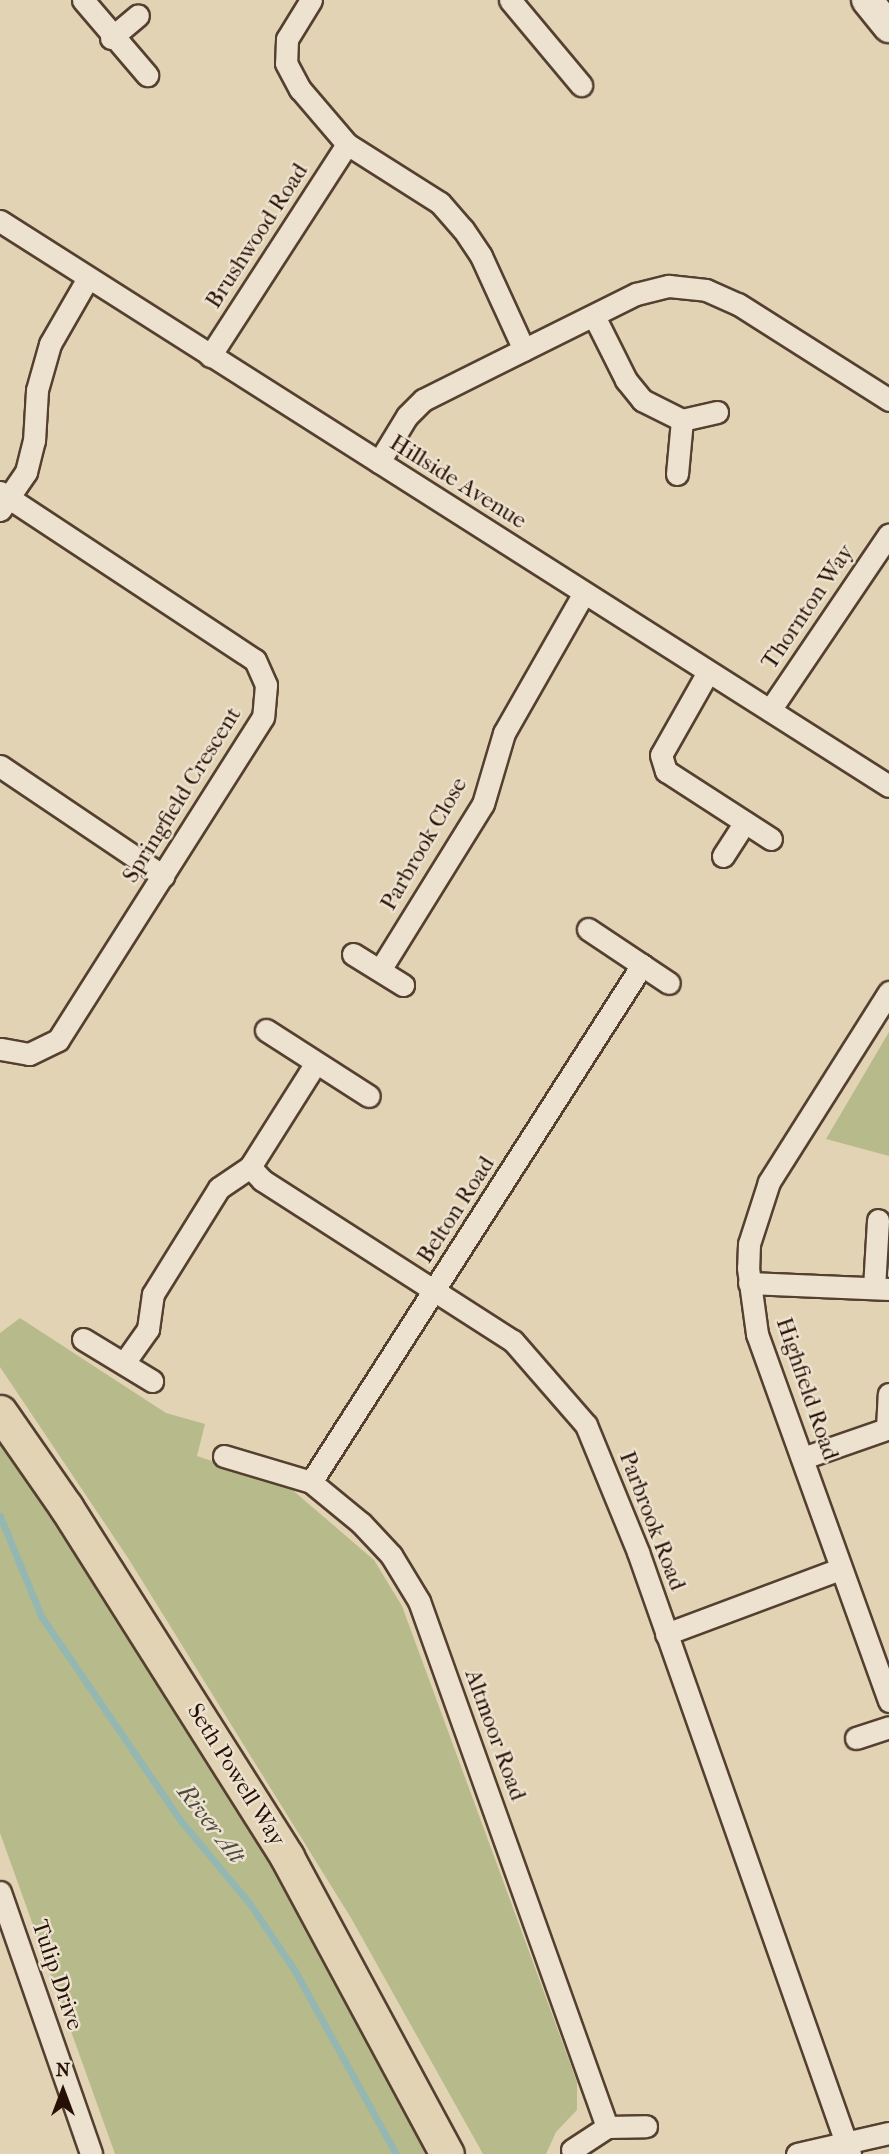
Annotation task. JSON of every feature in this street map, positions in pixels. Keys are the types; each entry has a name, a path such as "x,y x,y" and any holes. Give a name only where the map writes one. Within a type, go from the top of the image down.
{"main road":[{"path":"867,0 889,27"},
{"name":"Seth Powell Way","path":"0,1412 66,1507 266,1824 447,2154"}],"street":[{"path":"83,0 111,38 147,75"},
{"path":"311,0 286,39 286,63 300,89 347,144 440,203 463,229 481,256 524,350"},
{"path":"510,0 581,86"},
{"path":"111,38 138,15"},
{"name":"Brushwood Road","path":"210,356 347,144"},
{"name":"Hillside Avenue","path":"0,221 889,786"},
{"path":"3,500 26,472 32,451 37,390 50,344 88,278"},
{"path":"379,462 407,416 423,400 636,294 658,289 706,290 738,304 889,400"},
{"path":"594,316 626,380 642,400 682,420 718,412"},
{"path":"677,474 682,420"},
{"name":"Springfield Crescent","path":"0,1049 29,1054 58,1040 263,716 266,685 255,660 3,500"},
{"name":"Thornton Way","path":"770,710 889,534"},
{"name":"Parbrook Close","path":"380,970 483,804 504,733 584,593"},
{"path":"708,672 661,755 666,771 772,839"},
{"path":"0,766 163,876"},
{"path":"723,856 745,822"},
{"path":"588,929 669,983"},
{"path":"354,954 403,985"},
{"name":"Belton Road","path":"311,1482 642,965"},
{"name":"Highfield Road","path":"889,992 769,1182 749,1244 749,1283 757,1334 889,1701"},
{"path":"266,1030 369,1096"},
{"path":"124,1363 148,1329 153,1294 219,1188 250,1167 316,1064"},
{"name":"Parbrook Road","path":"250,1167 262,1180 513,1341 586,1425 606,1468 848,2148"},
{"path":"749,1283 881,1288 878,1220"},
{"path":"83,1339 152,1381"},
{"path":"803,1458 888,1428 889,1394"},
{"name":"Altmoor Road","path":"223,1456 311,1482 362,1523 391,1555 419,1601 607,2127"},
{"path":"666,1634 840,1569"},
{"path":"856,1738 889,1727"},
{"name":"Tulip Drive","path":"0,1892 92,2154"},
{"path":"572,2150 607,2127 646,2126"},
{"path":"797,2154 848,2148 889,2133"}],"green space":[{"path":"889,1032 889,1156 826,1139"},
{"path":"20,1318 166,1413 205,1424 197,1456 289,1487 374,1560 402,1606 577,2082 577,2110 556,2132 546,2154 483,2154 351,1918 128,1558 0,1367 0,1333"},
{"path":"0,1434 205,1737 433,2154 115,2154 0,1833"}],"waterway":[{"name":"River Alt","path":"0,1516 41,1616 181,1821 250,1904 295,1971 396,2154"}]}
